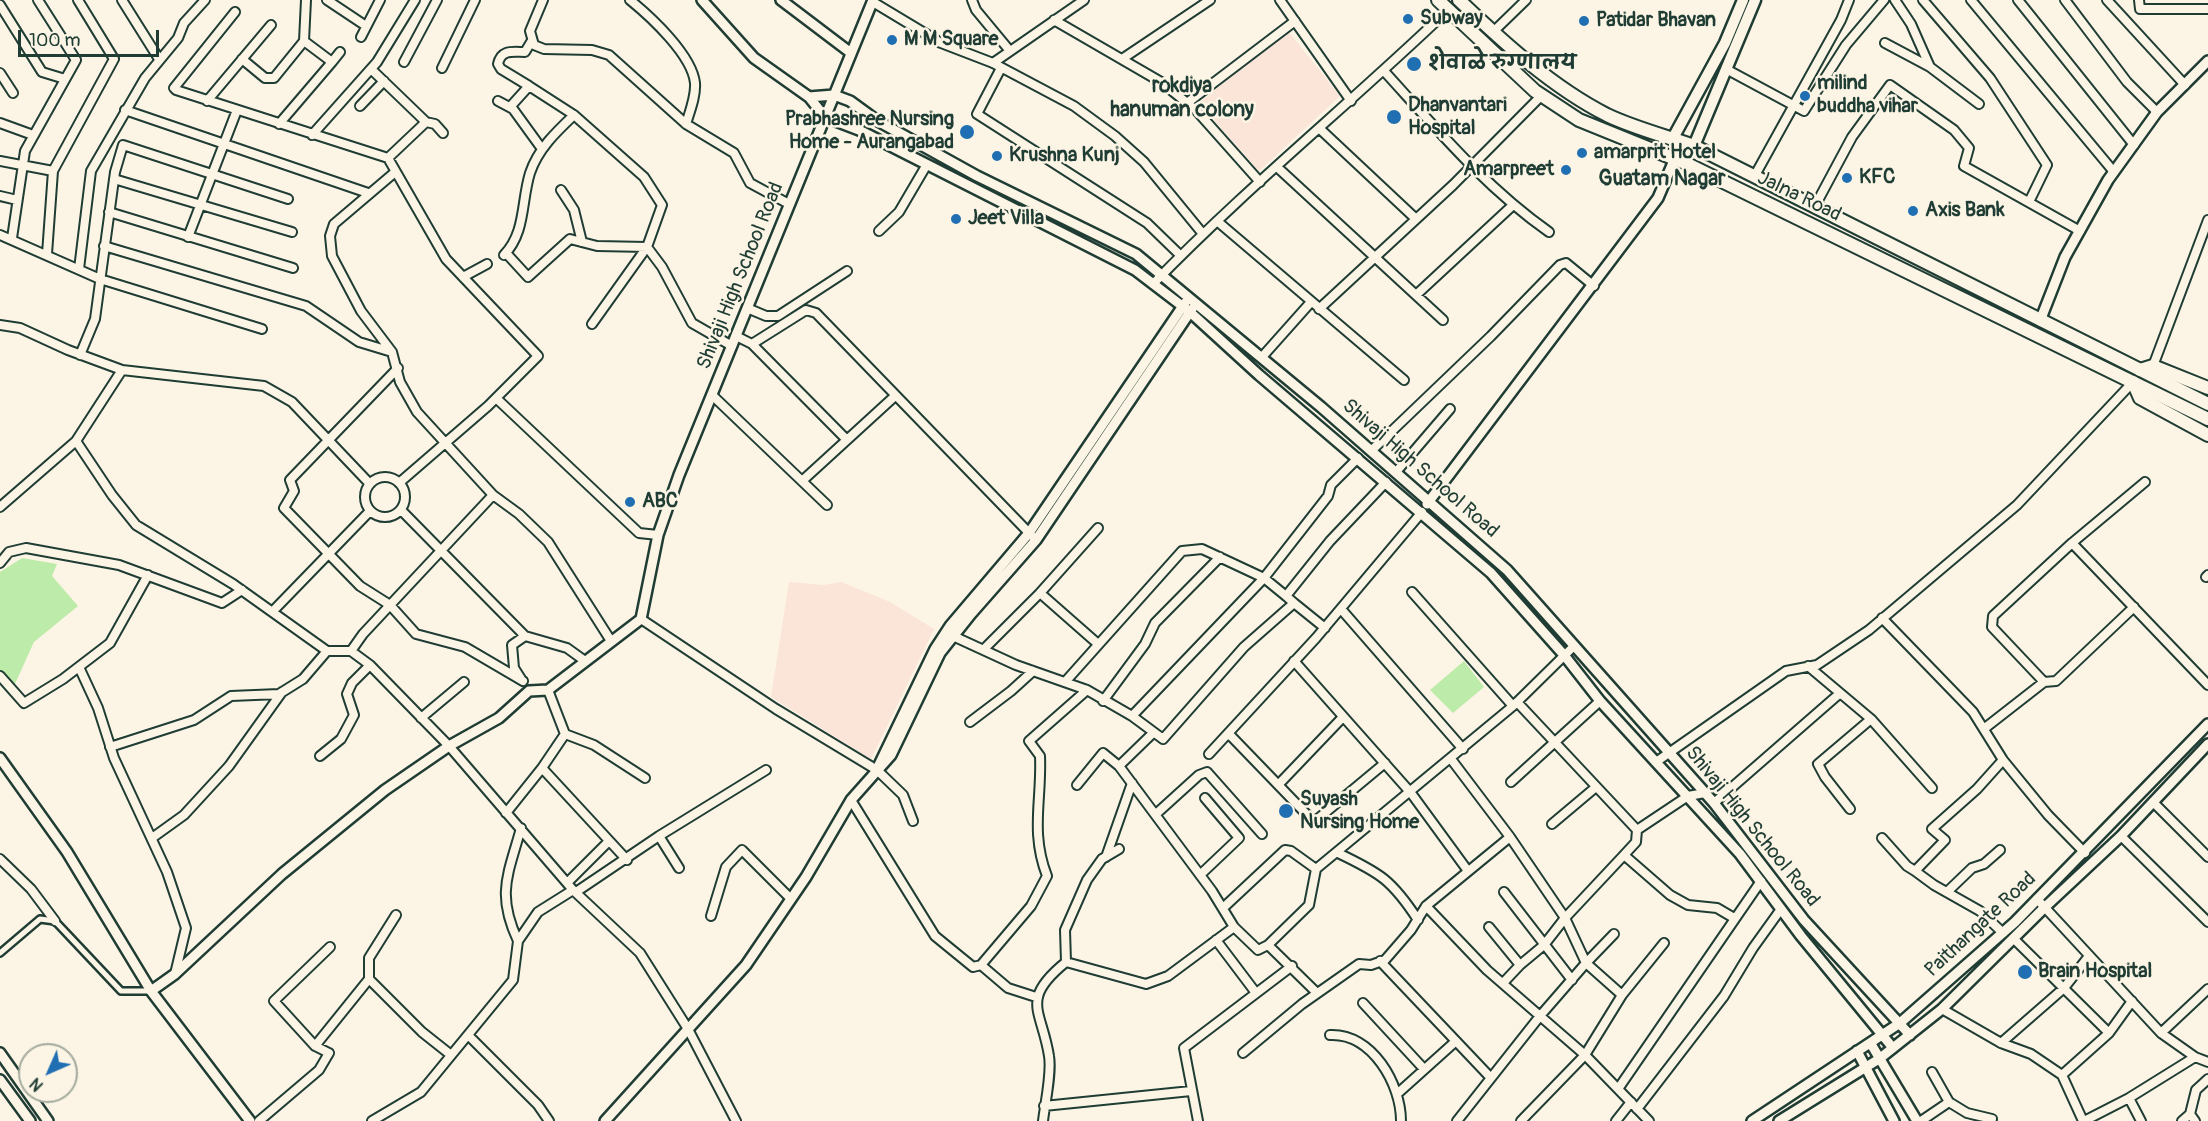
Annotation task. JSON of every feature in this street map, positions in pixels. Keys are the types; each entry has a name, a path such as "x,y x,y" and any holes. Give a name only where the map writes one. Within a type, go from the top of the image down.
{"main road":[{"name":"Jalna Road","path":"1438,0 1542,95 1579,120 1675,158 2208,419"},
{"name":"Jalna Road","path":"1459,0 1493,32 1555,81 1608,115 1694,146 2208,404"},
{"path":"1674,138 1725,43 1743,0"},
{"path":"1694,146 1755,0"},
{"path":"2140,370 2153,366 2208,388"},
{"path":"2133,382 2140,398 2208,435"}],"street":[{"path":"12,238 24,151 76,60 38,0"},
{"path":"47,254 53,171 114,59 78,0"},
{"path":"122,0 159,59"},
{"path":"79,269 90,171 125,110 159,59 178,38 184,22 206,0"},
{"path":"242,59 270,79 274,78 304,38 306,0"},
{"path":"327,0 366,26"},
{"path":"361,37 380,0"},
{"path":"312,135 377,62 415,0"},
{"path":"404,62 437,0"},
{"path":"442,68 475,0"},
{"path":"543,0 530,31 531,42 525,52 506,53 498,64 501,69 574,115 644,177 662,205 647,247 592,324"},
{"path":"630,0 651,17 691,69 695,83 686,124"},
{"path":"702,0 754,58 809,97 825,117 873,1 942,43 993,63 1074,106 1115,136 1144,162 1203,234"},
{"path":"781,0 851,53"},
{"path":"972,0 976,10 1010,51"},
{"path":"993,63 1084,0"},
{"path":"1122,59 1210,0"},
{"path":"1280,0 1351,101"},
{"path":"1493,32 1526,0"},
{"path":"1755,177 1841,20 1849,0"},
{"path":"1726,69 1804,111 1846,45 1884,0"},
{"path":"1895,0 1911,24 1930,67"},
{"path":"1923,0 1990,78 2047,165 2029,202"},
{"path":"1971,0 2114,172"},
{"path":"2018,0 2134,145"},
{"path":"2065,0 2127,82 2157,112"},
{"path":"2107,0 2185,85"},
{"path":"2139,0 2140,9 2208,9"},
{"path":"0,5 42,72 65,79"},
{"path":"1153,284 1180,255 1384,71 1448,9"},
{"path":"235,12 174,88 388,158"},
{"path":"1054,20 1161,82 1187,103 1260,182"},
{"path":"1187,103 1295,21"},
{"path":"207,100 271,25"},
{"path":"304,38 332,62"},
{"path":"531,42 544,50 592,50 609,55 686,124 734,153 750,183 789,204"},
{"path":"1885,43 1930,67 1979,104"},
{"path":"279,124 340,52"},
{"path":"2040,321 2065,257 2114,172 2157,112 2208,62"},
{"path":"1001,68 977,114 1147,223 1180,255"},
{"path":"371,69 426,122 435,124 443,133"},
{"path":"1384,71 1471,167 1512,206 1549,232"},
{"path":"0,73 13,93"},
{"path":"360,106 384,81"},
{"path":"1815,206 1852,137 1890,85 1954,130 1969,148 1964,166 2080,231"},
{"path":"510,107 529,86"},
{"path":"809,97 834,95"},
{"name":"Shivaji High School Road","path":"834,95 850,101 876,120 977,176 1136,254 1193,299 1396,472 1507,570 1714,803 1804,920 1910,1035"},
{"path":"1319,309 1471,167 1542,95"},
{"path":"498,101 510,107 542,149"},
{"path":"125,110 368,194"},
{"path":"188,237 237,110"},
{"path":"574,115 542,149 530,174 523,219 512,246 504,255 528,277 570,239 597,246 647,247"},
{"name":"Shivaji High School Road","path":"641,620 658,535 679,475 825,117 859,130 1135,270 1187,309 1259,375 1422,512 1491,573 1564,655 1600,700 1740,854 1781,909 1893,1048"},
{"path":"388,158 426,122"},
{"path":"0,123 33,135"},
{"path":"1320,129 1416,219"},
{"path":"80,355 95,318 114,178 123,145 288,199"},
{"path":"388,158 394,173 446,259 538,356 496,398 399,483"},
{"path":"1209,754 1325,628 1422,512 1658,198 1675,158"},
{"path":"0,161 53,171"},
{"path":"879,231 905,203 926,166"},
{"path":"1277,168 1443,320"},
{"path":"394,173 334,224 330,236 332,256 361,311 392,352 400,382 417,412 447,442 493,495 519,514 548,542 611,641"},
{"path":"114,178 292,232"},
{"path":"561,190 574,210 582,242"},
{"path":"0,196 17,200"},
{"path":"1416,295 1512,206"},
{"path":"109,212 293,268"},
{"path":"2153,366 2208,220"},
{"path":"1217,221 1404,380"},
{"path":"0,235 12,238 100,279 262,329"},
{"path":"104,246 306,306 359,342 392,352"},
{"path":"647,247 662,267 692,323 732,346"},
{"path":"1371,451 1491,336 1560,265 1566,263 1594,286"},
{"path":"463,277 487,264"},
{"path":"747,308 766,316 778,316 847,271"},
{"path":"605,1121 746,965 806,877 851,800 891,755 940,653 1032,536 1193,299"},
{"path":"1262,357 1311,302"},
{"path":"752,344 810,309 1032,536"},
{"path":"0,325 20,328 80,355 122,370 264,386 292,402 370,484"},
{"path":"736,336 752,344 847,440"},
{"path":"398,368 290,480 294,491 284,508 330,552 360,586 390,605 416,634 465,647 523,681"},
{"path":"0,507 76,441 122,370"},
{"path":"1656,762 1786,671 1817,665 1882,618 2017,505 2133,382"},
{"path":"712,395 827,505"},
{"path":"802,481 895,396"},
{"path":"496,398 639,533 658,535"},
{"path":"1396,472 1450,409"},
{"path":"76,441 112,495 136,525 242,590 327,651 351,651 370,665 449,746 567,883 640,953 688,1029 736,1121"},
{"path":"1132,716 1264,578 1328,496 1331,485 1358,458"},
{"path":"384,477 399,483 405,496 401,510 389,517 382,517 370,511 365,498 370,484 384,477"},
{"path":"1286,596 1330,541 1386,482"},
{"path":"2044,682 1992,627 1993,616 2073,543 2145,482"},
{"path":"351,651 390,605 493,495"},
{"path":"401,510 525,636 567,648 585,661"},
{"path":"273,611 370,511"},
{"path":"982,650 1040,594 1098,528"},
{"path":"877,770 883,751 935,649 950,626 1032,536"},
{"path":"2073,543 2208,685"},
{"path":"0,563 9,552 26,548 119,565 222,603 242,590"},
{"path":"1065,682 1182,550 1202,549 1264,578 1325,628"},
{"path":"1103,700 1145,644 1155,623 1220,557"},
{"path":"0,676 24,704 79,667 110,643 148,575"},
{"path":"1412,592 1515,704 1638,830"},
{"path":"1040,594 1098,644"},
{"path":"953,636 1033,671 1087,690 1132,716 1163,739 1244,647 1294,603"},
{"path":"1985,728 2044,682 2056,681 2134,608"},
{"path":"1341,609 1463,749"},
{"path":"1882,618 1985,728 2003,760 2048,815 2085,853"},
{"path":"0,859 31,889 55,921 121,991 151,990 175,974 282,874 385,790 449,746 499,718 529,691 548,690 641,620 757,694 776,709 877,770 903,795 913,821"},
{"path":"525,636 512,645 514,668 529,691"},
{"path":"1077,785 1103,753 1119,766 1200,875 1234,927 1258,950 1268,945 1309,905 1317,869 1515,704 1574,646"},
{"path":"152,838 184,815 229,766 282,692 303,679 327,651"},
{"path":"1294,661 1411,793 1468,871"},
{"path":"320,756 341,739 354,715 347,694 352,683 370,665"},
{"path":"1808,666 1871,719 1932,788"},
{"path":"79,667 98,708 111,747 152,838 186,928 175,974"},
{"path":"970,722 1033,671"},
{"path":"421,718 464,682"},
{"path":"548,690 565,734 594,745 645,778"},
{"path":"851,800 935,936 973,967 981,965 1031,906 1047,876 1040,857 1036,829 1040,756 1029,741 1087,690"},
{"path":"111,747 194,720 231,696 256,696 282,692"},
{"path":"1714,803 1839,694"},
{"path":"1511,782 1600,700"},
{"path":"1279,784 1343,717"},
{"path":"1850,809 1825,777 1818,764 1871,719"},
{"name":"Paithangate Road","path":"1752,1121 1900,1023 2003,933 2085,853 2208,724"},
{"path":"1119,766 1153,733"},
{"path":"506,813 543,768 565,734"},
{"path":"1229,734 1314,822 1385,763"},
{"name":"Paithangate Road","path":"1779,1121 1866,1068 1942,1009 2121,836 2208,744"},
{"path":"0,758 67,852 151,990 250,1121"},
{"path":"1451,759 1510,837 1565,918 1586,963 1622,995"},
{"path":"1915,871 1945,840 1932,830 1977,789 2003,760"},
{"path":"543,768 627,860"},
{"path":"372,1121 421,1092 513,980 518,941 538,912 627,860 659,836 766,770"},
{"path":"1156,814 1199,775 1207,772 1262,834"},
{"path":"1106,857 1132,783"},
{"path":"1552,824 1596,787"},
{"path":"1503,983 1544,945 1565,918 1636,842 1638,830 1688,796 1705,793"},
{"path":"1200,875 1239,838 1204,798"},
{"path":"2153,802 2208,857"},
{"path":"518,941 507,918 504,889 521,828"},
{"path":"659,836 679,868"},
{"path":"2121,836 2208,922"},
{"path":"1243,1053 1317,993 1359,964 1385,960 1418,920 1426,906 1510,837"},
{"path":"1882,837 1906,866 1980,910 2003,933"},
{"path":"567,883 609,841"},
{"path":"1066,962 1065,930 1087,880 1106,857 1119,849"},
{"path":"711,916 726,867 742,850 790,899"},
{"path":"1222,908 1285,850 1291,851 1317,869"},
{"path":"1947,892 1972,868 1984,864 2000,850"},
{"path":"1338,853 1371,869 1398,890 1418,920"},
{"path":"1624,855 1670,895 1688,905 1717,908 1734,918"},
{"path":"1618,1089 1761,881"},
{"path":"1504,892 1572,980"},
{"path":"2037,899 2161,1033 2195,1057 2208,1062"},
{"path":"1426,906 1503,983 1585,1055 1648,1121"},
{"path":"1637,1109 1724,996 1753,948 1781,909"},
{"path":"315,1046 369,979 369,958 396,915"},
{"path":"0,953 40,919 55,921"},
{"path":"1066,962 1146,984 1168,976 1234,927"},
{"path":"1489,927 1520,966"},
{"path":"1461,1120 1540,1016 1614,934"},
{"path":"2014,939 2109,1033"},
{"path":"1216,940 1256,993"},
{"path":"1521,1121 1585,1055 1622,995 1664,943"},
{"path":"1268,945 1317,993"},
{"path":"259,1121 319,1070 328,1053 315,1046 274,1001 330,947"},
{"path":"2001,1043 2064,988 2090,956"},
{"path":"1043,1119 1050,1058 1036,1014 1036,997 1053,973 1066,962"},
{"path":"1380,962 1491,1078"},
{"path":"981,965 1008,988 1036,997"},
{"path":"1198,1121 1184,1048 1292,966"},
{"path":"369,979 422,1032 451,1055"},
{"path":"2161,1033 2208,989"},
{"path":"2062,1075 2109,1033 2132,1001"},
{"path":"1363,1003 1424,1069"},
{"path":"1942,1009 2001,1043 2031,1054 2062,1075 2084,1121 2129,1098 2195,1057"},
{"path":"1330,1035 1340,1034 1362,1043 1385,1069 1401,1102 1401,1121"},
{"path":"468,1035 538,1105 549,1121"},
{"path":"1397,1094 1456,1041"},
{"path":"1871,1044 1878,1059 1919,1121 1949,1102"},
{"path":"1857,1051 1894,1121"},
{"path":"0,1053 48,1121"},
{"path":"1932,1072 1949,1102 1967,1113 1992,1119"},
{"path":"2182,1121 2193,1118 2196,1090 2208,1079"},
{"path":"0,1080 30,1121"},
{"path":"1044,1106 1191,1091"},
{"path":"2129,1098 2141,1121"},
{"path":"1616,1121 1631,1102"}],"shaded area":[{"path":"1288,31 1340,96 1259,171 1199,103"},
{"path":"789,582 824,585 841,582 890,602 934,629 871,759 771,697"}],"green space":[{"path":"22,558 57,564 52,576 78,606 34,642 14,686 0,674 0,572"},
{"path":"1464,661 1484,687 1453,713 1430,690"}],"place":[{"name":"Subway","path":"1408,19"},
{"name":"Patidar Bhavan","path":"1584,21"},
{"name":"M M Square","path":"892,40"},
{"name":"शेवाळे रुग्णालय","path":"1414,64"},
{"name":"milind buddha vihar","path":"1805,96"},
{"name":"Dhanvantari Hospital","path":"1394,117"},
{"name":"Prabhashree Nursing Home - Aurangabad","path":"967,132"},
{"name":"amarprit Hotel","path":"1582,153"},
{"name":"Krushna Kunj","path":"997,156"},
{"name":"Amarpreet","path":"1566,170"},
{"name":"KFC","path":"1847,178"},
{"name":"Axis Bank","path":"1913,211"},
{"name":"Jeet Villa","path":"956,219"},
{"name":"ABC","path":"630,502"},
{"name":"Suyash Nursing Home","path":"1286,811"},
{"name":"Brain Hospital","path":"2025,972"}],"district":[{"name":"rokdiya hanuman colony","path":"1182,99"},
{"name":"Guatam Nagar","path":"1662,180"}]}
